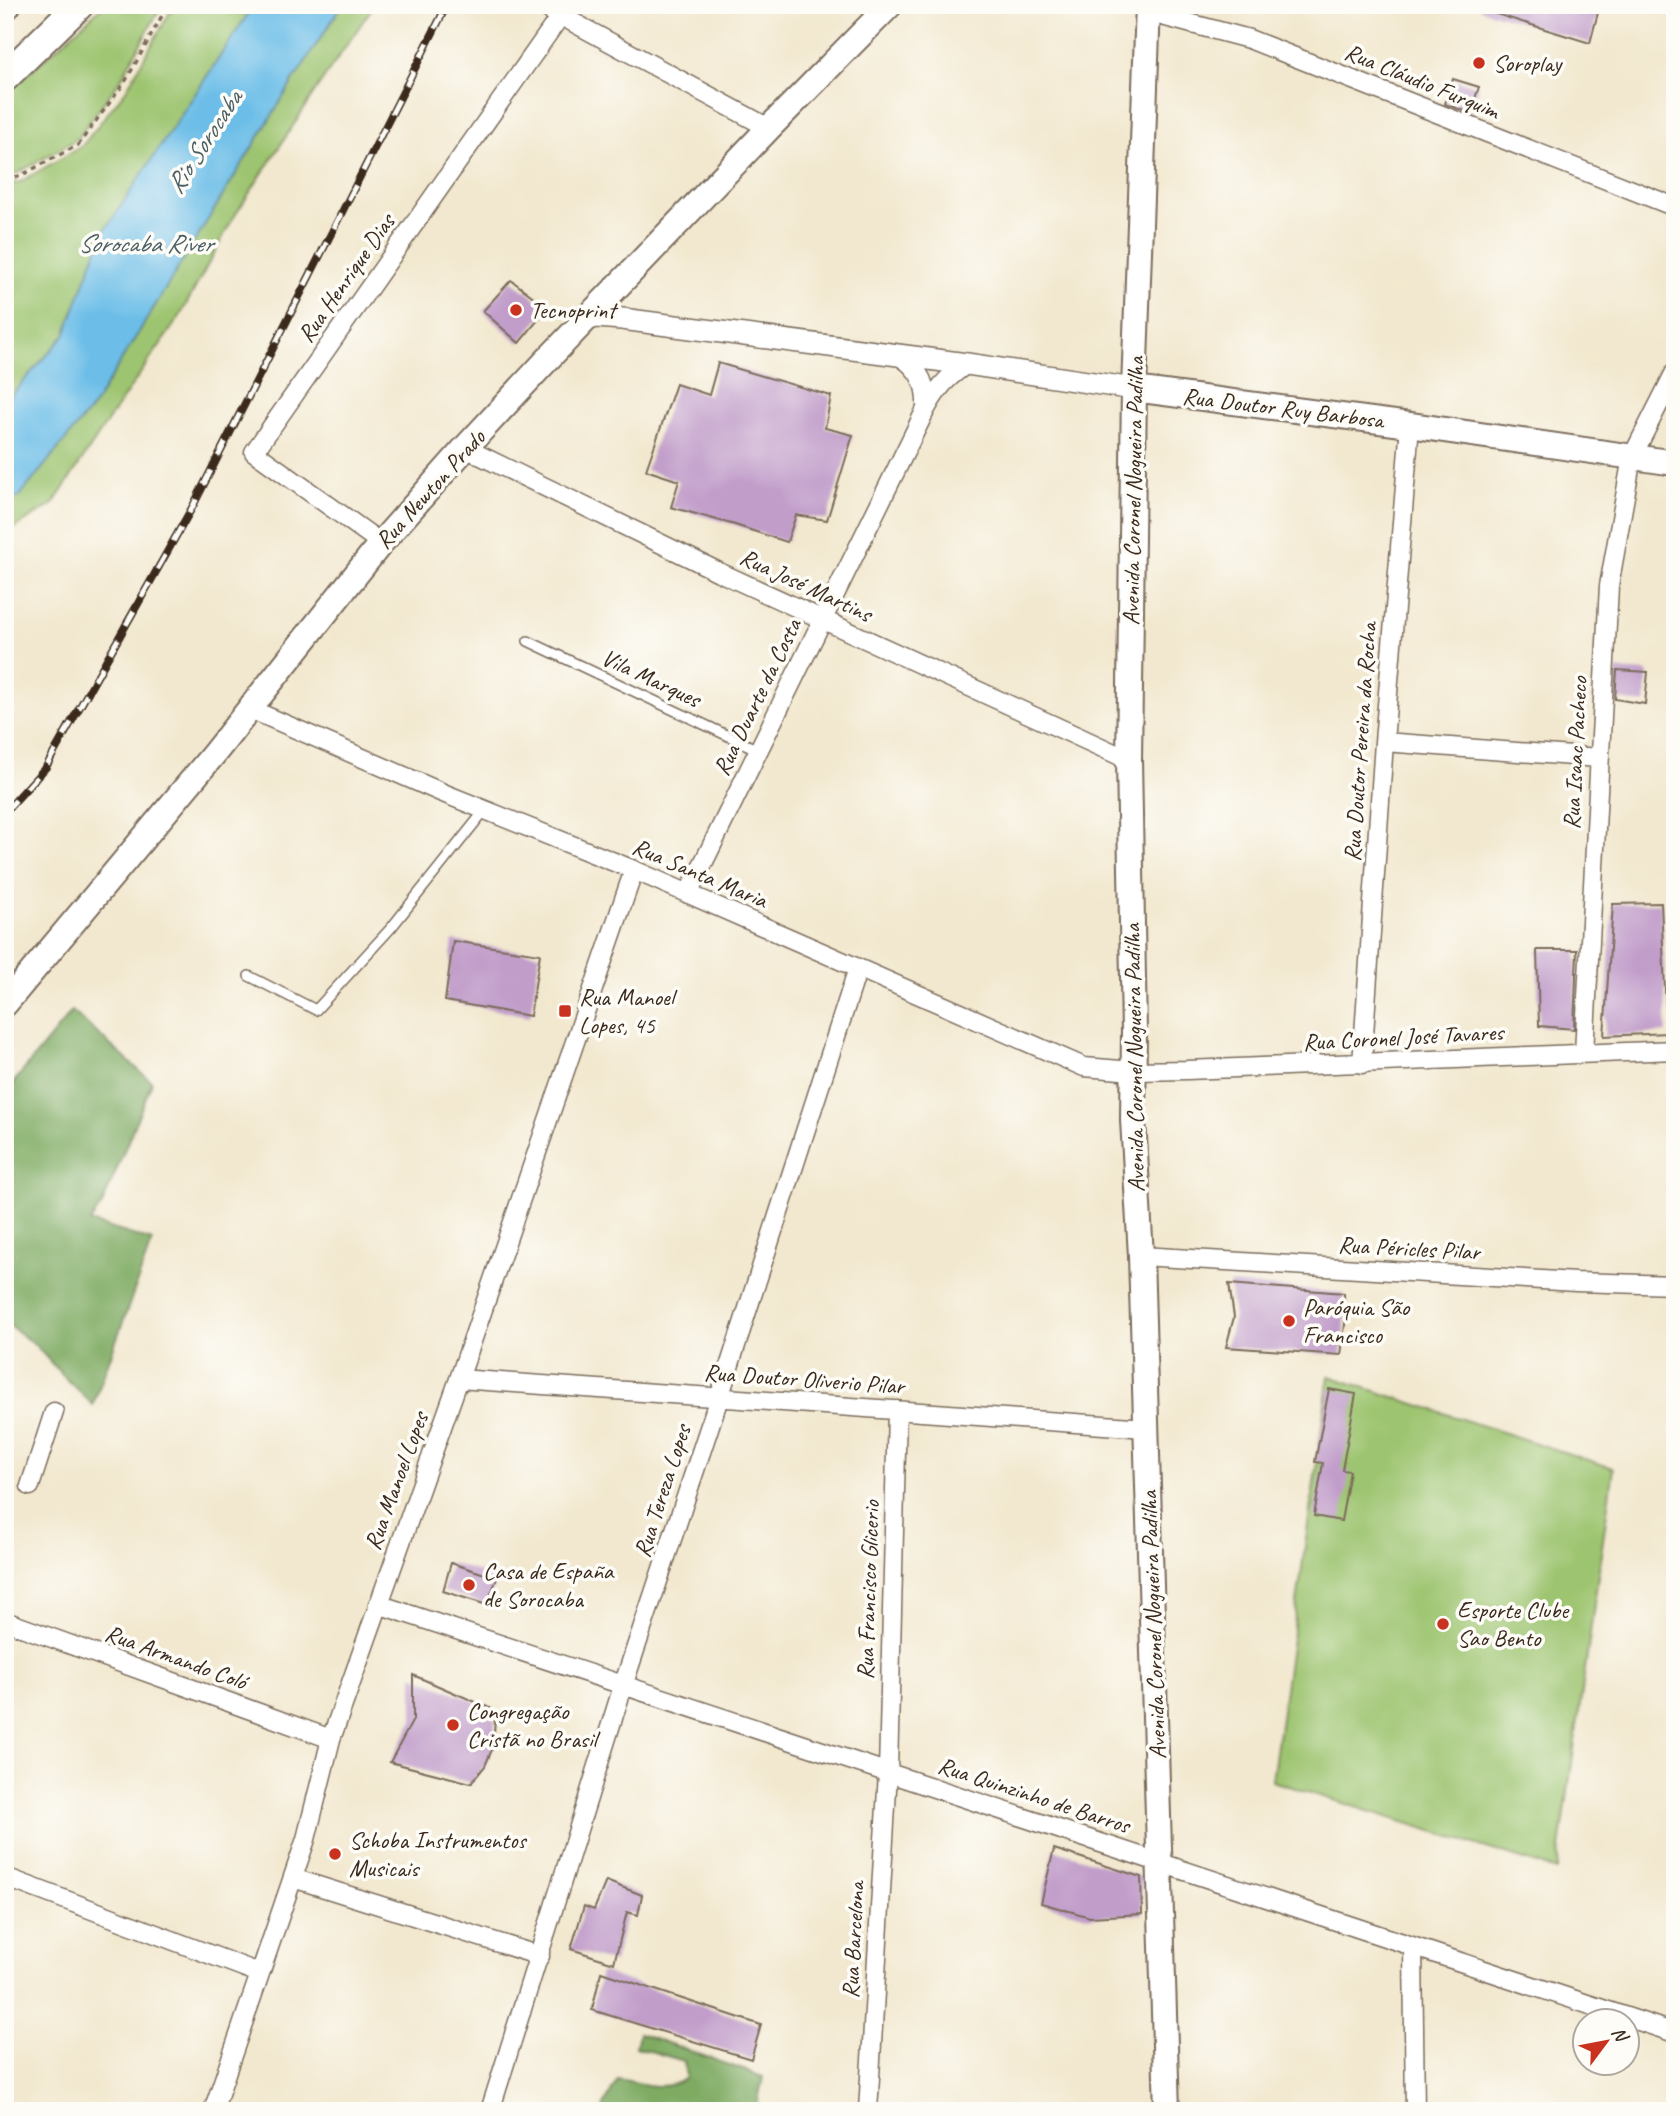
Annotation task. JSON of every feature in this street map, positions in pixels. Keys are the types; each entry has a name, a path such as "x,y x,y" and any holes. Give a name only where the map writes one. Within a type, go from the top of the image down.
{"highway":[{"path":"5,77 79,5"}],"main road":[{"name":"Rua Newton Prado","path":"5,1004 250,709 381,543 465,448 769,128 890,5"},
{"name":"Avenida Coronel Nogueira Padilha","path":"1148,8 1134,388 1129,760 1134,1133 1141,1256 1167,2111"},
{"name":"Rua Doutor Ruy Barbosa","path":"1134,388 1675,463"}],"street":[{"path":"541,5 564,10 769,128"},
{"name":"Rua Cláudio Furquim","path":"1148,8 1249,39 1675,207"},
{"name":"Rua Henrique Dias","path":"381,543 254,452 564,10"},
{"path":"625,280 622,292 625,307 642,322"},
{"name":"Rua Doutor Ruy Barbosa","path":"586,320 605,318 642,322 1134,388"},
{"path":"901,356 912,364 925,384 926,409"},
{"name":"Rua Duarte da Costa","path":"688,894 926,409 938,388 949,376 967,364"},
{"name":"Rua Isaac Pacheco","path":"1584,1053 1609,586 1632,457 1675,372"},
{"name":"Rua Doutor Pereira da Rocha","path":"1362,1064 1384,741 1410,425"},
{"name":"Rua José Martins","path":"465,448 719,572 1129,760"},
{"name":"Rua Santa Maria","path":"250,709 485,810 634,870 1084,1067 1133,1071"},
{"path":"1384,741 1599,758"},
{"name":"Rua Manoel Lopes","path":"213,2111 306,1839 331,1739 459,1379 634,870"},
{"name":"Rua Tereza Lopes","path":"490,2111 623,1686 858,968"},
{"name":"Rua Coronel José Tavares","path":"1133,1071 1675,1050"},
{"name":"Rua Péricles Pilar","path":"1141,1256 1675,1286"},
{"name":"Rua Doutor Oliverio Pilar","path":"459,1379 1146,1428"},
{"name":"Rua Francisco Glicerio","path":"888,1772 897,1410"},
{"path":"30,1486 54,1412"},
{"name":"Rua Quinzinho de Barros","path":"378,1604 1675,2033"},
{"name":"Rua Armando Coló","path":"5,1621 331,1739"},
{"name":"Rua Barcelona","path":"868,2111 888,1772"},
{"path":"5,1877 259,1973"},
{"path":"293,1878 540,1956"},
{"path":"1413,1948 1415,2111"}],"lane":[{"name":"Vila Marques","path":"528,641 758,750"},
{"path":"249,976 316,1010 391,928 485,810"}],"path":[{"path":"5,179 20,176 78,145 125,82 168,5"}],"green space":[{"path":"104,5 162,5 121,79 77,139 18,173 5,175 5,95"},
{"path":"174,5 374,5 232,220 180,316 53,504 5,534 5,185 20,182 82,146 126,90"},
{"path":"72,1011 152,1082 102,1205 90,1222 152,1241 93,1405 36,1346 5,1322 5,1093"},
{"name":"Esporte Clube Sao Bento","path":"1329,1376 1613,1468 1557,1870 1272,1781"},
{"path":"639,2033 763,2077 756,2111 610,2111 603,2107 618,2079 661,2086 678,2083 686,2078 684,2061 636,2047"}],"water":[{"name":"Sorocaba River","path":"254,5 342,5 94,405 19,497 5,502 5,402 65,335 103,233"}],"building":[{"path":"1480,5 1600,5 1590,43 1480,9"},
{"path":"1453,79 1479,87 1470,113 1445,104"},
{"name":"Tecnoprint","path":"511,280 548,308 519,343 483,311"},
{"path":"718,363 831,396 825,428 853,435 827,520 796,515 787,542 671,507 679,481 646,470 676,384 709,395"},
{"path":"1617,670 1648,672 1645,704 1615,699"},
{"path":"1661,903 1667,1033 1604,1036 1613,904"},
{"path":"453,941 540,954 530,1016 445,1001"},
{"path":"1537,950 1577,950 1574,1029 1539,1026"},
{"name":"Paróquia São Francisco","path":"1229,1284 1344,1293 1345,1325 1341,1355 1226,1347 1234,1317"},
{"path":"1329,1389 1356,1394 1342,1470 1350,1471 1341,1521 1314,1516 1323,1463 1315,1462"},
{"name":"Casa de España de Sorocaba","path":"451,1563 497,1578 487,1605 443,1591"},
{"name":"Congregação Cristã no Brasil","path":"413,1675 492,1709 495,1719 493,1747 485,1766 471,1783 390,1762 413,1720"},
{"path":"1054,1849 1141,1877 1142,1914 1090,1917 1041,1903"},
{"path":"606,1881 642,1895 638,1915 627,1912 614,1963 571,1949 584,1906 594,1910"},
{"path":"601,1972 761,2025 751,2059 592,2010"}],"railway":[{"path":"5,812 46,767 193,506 447,5"}],"place":[{"name":"Soroplay","path":"1479,63"},
{"name":"Tecnoprint","path":"516,310"},
{"name":"Rua Manoel Lopes, 45","path":"565,1011"},
{"name":"Paróquia São Francisco","path":"1289,1321"},
{"name":"Casa de España de Sorocaba","path":"469,1585"},
{"name":"Esporte Clube Sao Bento","path":"1443,1624"},
{"name":"Congregação Cristã no Brasil","path":"453,1725"},
{"name":"Schoba Instrumentos Musicais","path":"335,1854"}],"water label":[{"name":"Rio Sorocaba","path":"204,142"}]}
